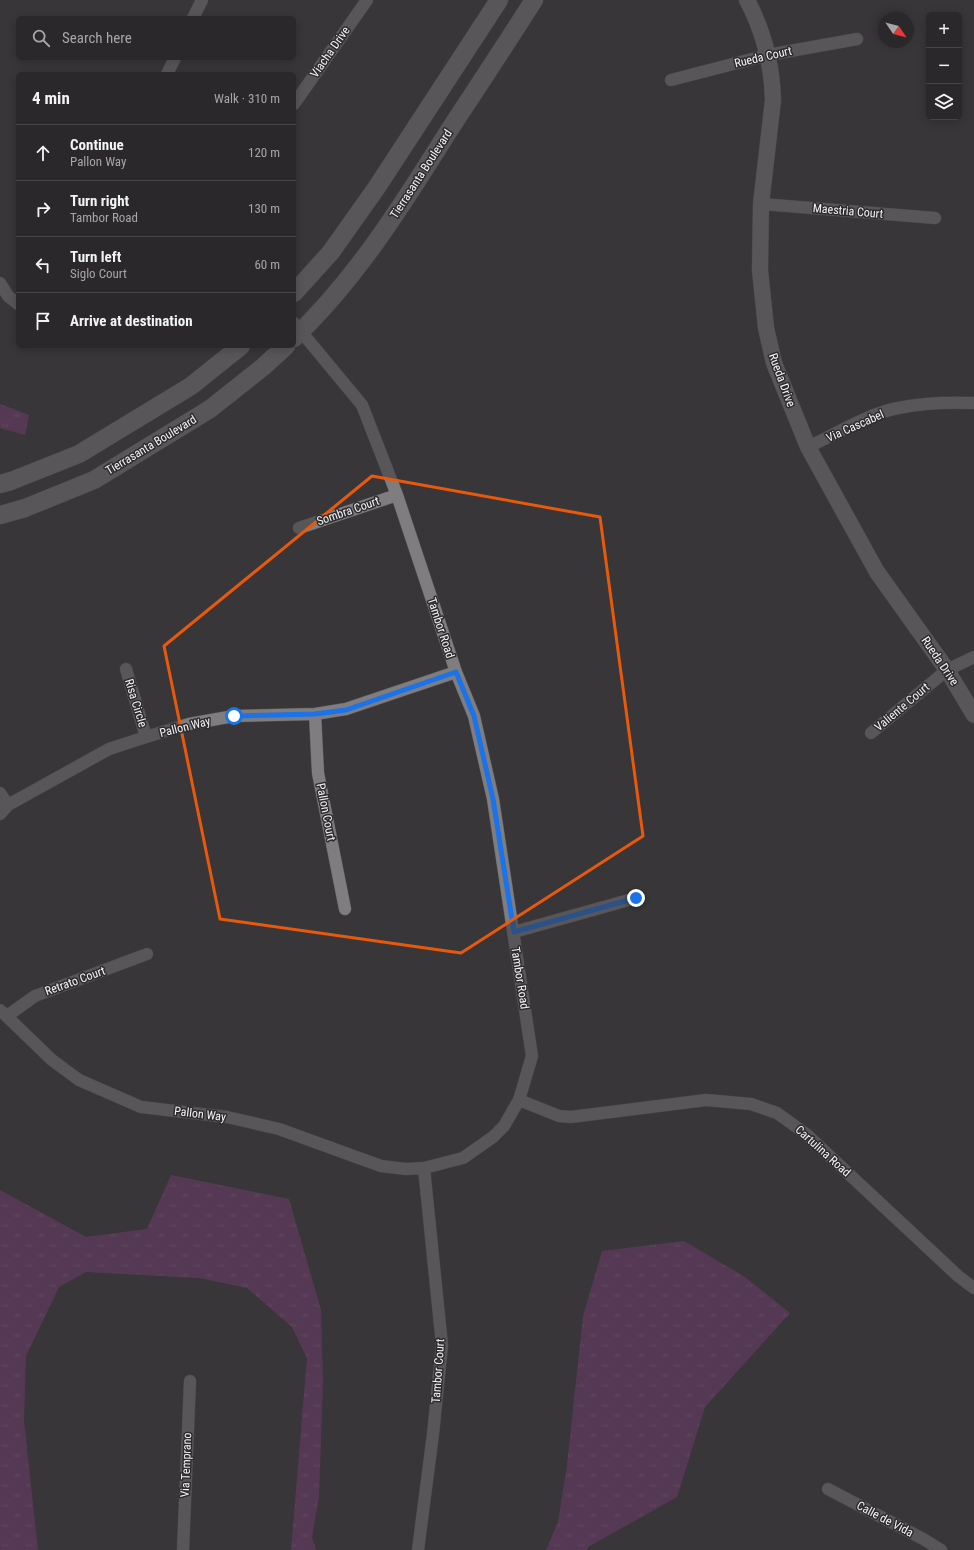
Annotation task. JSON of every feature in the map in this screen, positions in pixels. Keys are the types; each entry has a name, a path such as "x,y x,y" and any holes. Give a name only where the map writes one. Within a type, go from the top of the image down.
{"main road":[{"path":"296,291 331,252 373,193 499,0"},
{"name":"Tierrasanta Boulevard","path":"297,331 313,320 364,258 413,188 534,0"},
{"path":"0,484 79,454 191,386 238,348"},
{"name":"Tierrasanta Boulevard","path":"0,515 25,508 94,480 210,409 263,367 284,348"}],"street":[{"path":"194,16 202,0"},
{"name":"Viacha Drive","path":"296,101 367,0"},
{"name":"Rueda Drive","path":"747,0 756,17 771,70 773,100 761,204 760,270 766,328 774,363 808,447 877,572 947,670 974,715"},
{"name":"Rueda Court","path":"671,80 768,55 857,39"},
{"path":"168,72 174,60"},
{"name":"Maestria Court","path":"761,204 935,218"},
{"path":"0,283 8,296 16,302"},
{"name":"Tambor Road","path":"297,331 362,405 397,495 456,672 474,716 493,799 514,932 532,1056 520,1100 504,1126 493,1137 463,1158 424,1168"},
{"name":"Via Cascabel","path":"808,447 872,416 897,408 953,402 974,404"},
{"name":"Sombra Court","path":"299,528 397,495"},
{"name":"Valiente Court","path":"871,732 947,670 974,657"},
{"name":"Risa Circle","path":"126,669 146,737"},
{"name":"Pallon Way","path":"4,809 109,749 146,737 190,724 234,716 315,714 346,710 456,672"},
{"name":"Pallon Court","path":"315,714 318,773 345,909"},
{"path":"0,793 4,809"},
{"path":"514,932 636,898"},
{"name":"Retrato Court","path":"3,1013 35,996 147,954"},
{"name":"Pallon Way","path":"3,1013 52,1060 78,1080 142,1107 227,1117 279,1129 381,1166 406,1170 424,1168"},
{"name":"Cartulina Road","path":"520,1100 559,1116 571,1118 706,1100 751,1104 777,1113 806,1134 958,1276 974,1288"},
{"name":"Tambor Court","path":"418,1550 433,1434 442,1345 424,1168"},
{"name":"Via Temprano","path":"183,1550 190,1381"},
{"name":"Calle de Vida","path":"828,1489 941,1550"}],"highlighted area":[{"path":"372,476 600,517 643,836 461,953 220,919 164,646"}],"green space":[{"path":"0,404 29,415 25,435 0,428"},
{"path":"171,1175 289,1199 321,1310 323,1382 319,1496 312,1537 316,1550 291,1550 307,1358 292,1327 247,1288 199,1278 86,1272 59,1287 26,1356 24,1421 38,1550 0,1550 0,1190 86,1237 147,1229"},
{"path":"684,1241 745,1277 790,1313 705,1407 677,1497 588,1547 587,1550 546,1550 558,1522 567,1465 583,1316 602,1251"}],"route":[{"path":"234,716 315,714 346,710 456,672 474,716 493,799 514,932 636,898"}]}
